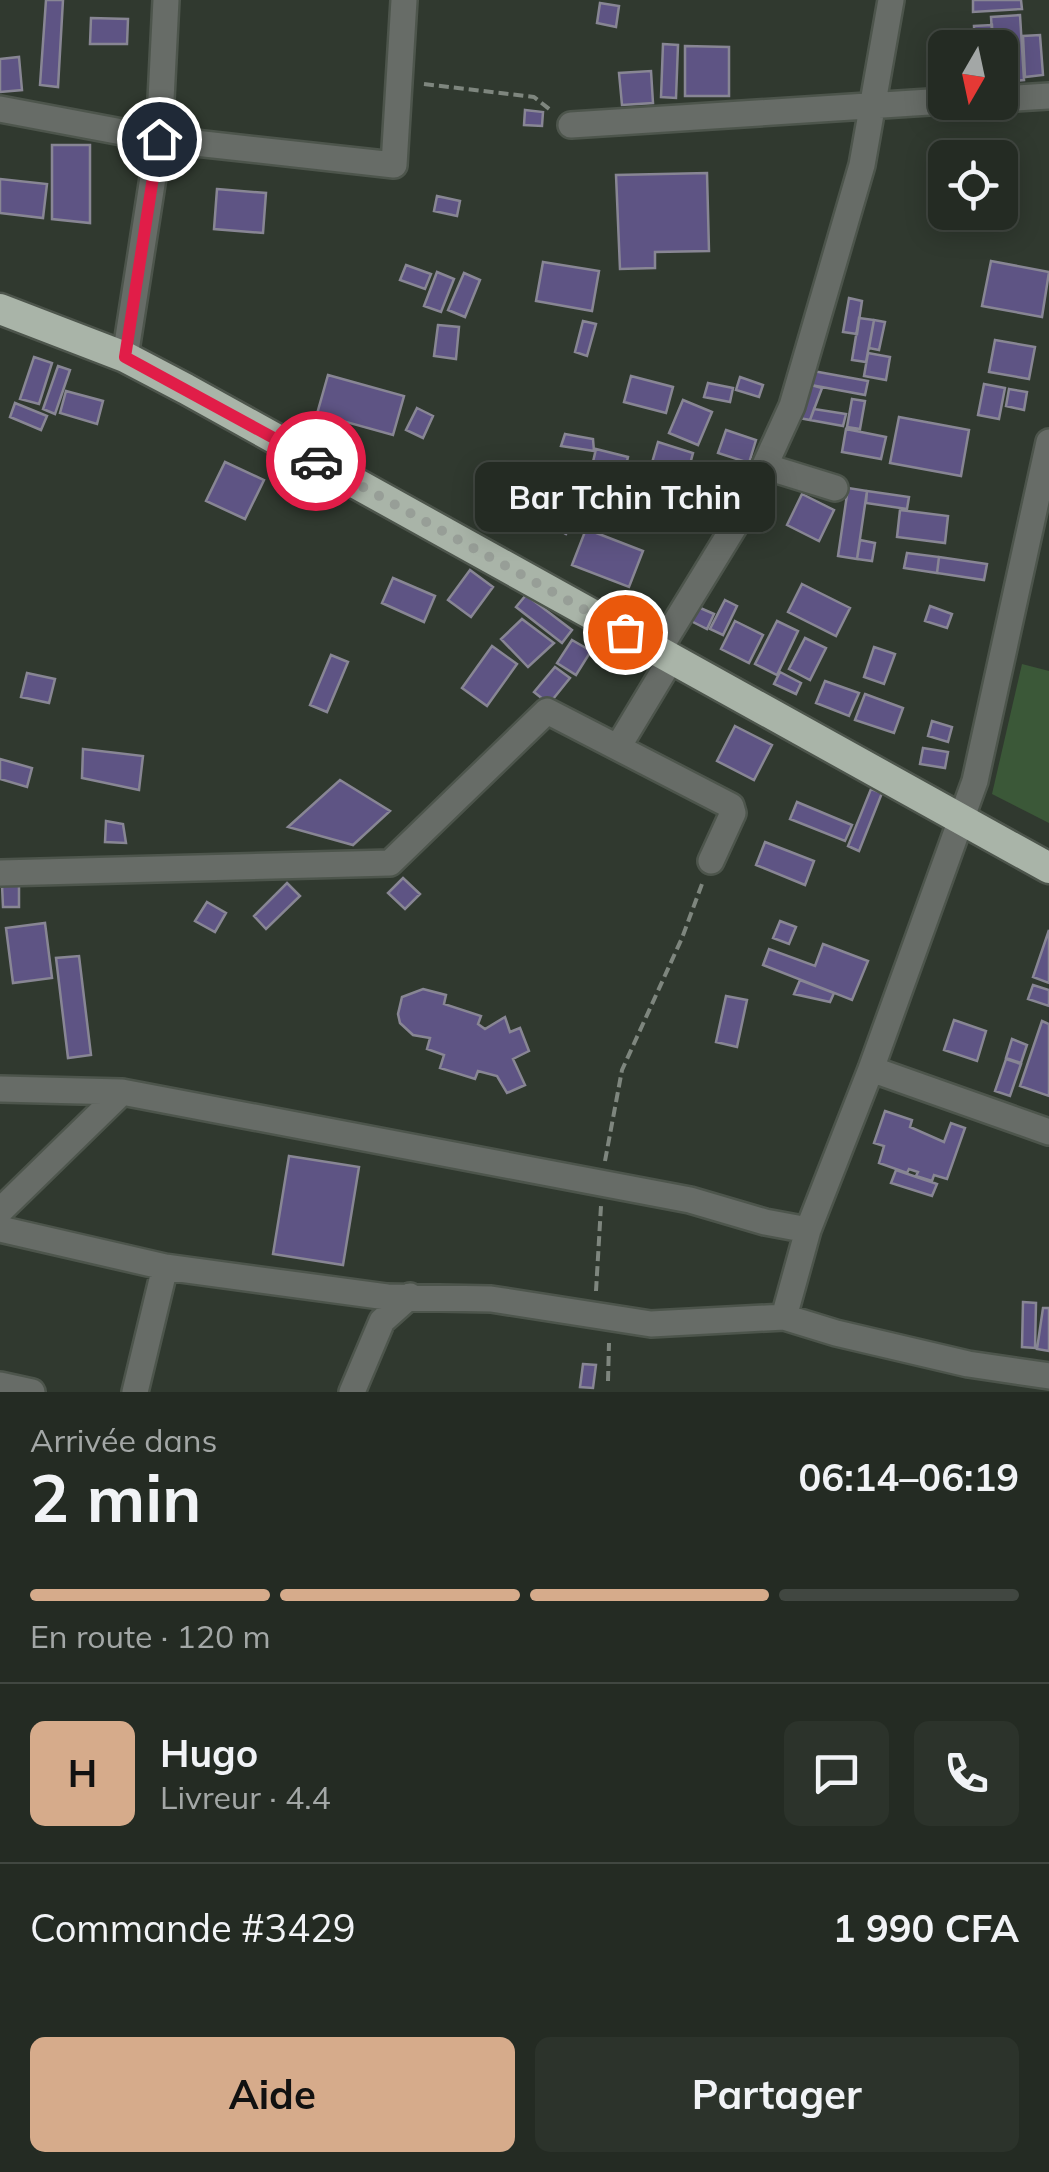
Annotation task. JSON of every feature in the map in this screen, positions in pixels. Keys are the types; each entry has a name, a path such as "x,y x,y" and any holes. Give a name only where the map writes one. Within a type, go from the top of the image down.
{"highway":[{"path":"0,309 125,357 1049,868"}],"street":[{"path":"125,357 159,139 166,0"},
{"path":"0,108 159,139 394,164 404,0"},
{"path":"618,747 767,467 792,406 862,165 891,0"},
{"path":"1018,98 1049,96"},
{"path":"572,125 928,102"},
{"path":"784,1318 808,1230 975,781 1049,442"},
{"path":"767,467 835,488"},
{"path":"0,872 390,863 547,711 731,806 733,812 710,861"},
{"path":"871,1069 1049,1132"},
{"path":"0,1088 122,1092 708,1204 765,1222 808,1230"},
{"path":"0,1212 122,1092"},
{"path":"0,1229 165,1267 338,1288 387,1298 491,1299 651,1324 784,1318 968,1364 1049,1376"},
{"path":"135,1392 165,1267"},
{"path":"338,1288 356,1292 370,1308 378,1328"},
{"path":"352,1392 378,1328 388,1314 416,1292 422,1298"},
{"path":"0,1385 32,1392"}],"path":[{"path":"399,81 534,97 572,125"},
{"path":"608,1381 609,1346 602,1316 594,1314 610,1124 622,1070 682,938 710,861"}],"green space":[{"path":"1022,664 1049,671 1049,823 992,794"}],"building":[{"path":"46,0 63,0 58,87 40,85"},
{"path":"973,0 1021,0 1022,9 973,12"},
{"path":"600,3 619,6 616,27 597,23"},
{"path":"1020,15 1024,80 1018,80 1018,30 992,30 991,17"},
{"path":"91,18 128,19 127,44 90,44"},
{"path":"992,25 992,30 974,30 974,26"},
{"path":"1040,35 1043,75 1025,77 1023,36"},
{"path":"663,44 678,45 676,98 661,97"},
{"path":"685,46 729,47 729,96 685,96"},
{"path":"19,57 22,90 0,92 0,59"},
{"path":"651,71 653,103 622,105 619,73"},
{"path":"525,110 543,112 542,126 524,125"},
{"path":"52,145 90,145 90,223 52,219"},
{"path":"707,173 709,251 655,252 655,268 620,269 616,175"},
{"path":"0,179 47,184 43,218 0,213"},
{"path":"217,189 266,193 263,233 214,229"},
{"path":"437,196 460,201 457,216 434,211"},
{"path":"991,261 1049,272 1042,317 982,306"},
{"path":"543,262 599,271 592,311 536,301"},
{"path":"406,265 431,274 425,289 400,280"},
{"path":"437,272 454,279 441,312 424,306"},
{"path":"464,273 480,280 465,317 448,310"},
{"path":"849,298 862,301 857,334 843,332"},
{"path":"859,318 874,320 866,362 852,360"},
{"path":"874,320 885,322 879,350 869,348"},
{"path":"583,321 596,324 587,356 575,352"},
{"path":"438,325 459,327 456,359 434,356"},
{"path":"995,340 1035,347 1029,379 989,372"},
{"path":"868,353 890,357 886,380 864,376"},
{"path":"34,357 52,363 39,404 20,399"},
{"path":"58,366 70,370 55,414 43,409"},
{"path":"813,371 868,381 865,395 811,385"},
{"path":"328,375 404,396 393,435 317,414"},
{"path":"631,376 673,387 666,413 624,402"},
{"path":"740,377 763,385 759,397 736,390"},
{"path":"708,383 733,388 730,402 704,397"},
{"path":"984,384 1005,388 999,419 978,415"},
{"path":"811,385 822,388 810,420 799,418"},
{"path":"1009,389 1027,392 1024,410 1006,406"},
{"path":"66,391 103,401 97,424 60,413"},
{"path":"852,399 865,401 860,429 847,427"},
{"path":"683,400 712,412 698,445 669,433"},
{"path":"15,403 47,416 41,430 10,417"},
{"path":"417,408 433,416 423,438 406,430"},
{"path":"814,409 846,414 843,426 810,420"},
{"path":"899,417 969,430 961,476 890,463"},
{"path":"846,429 886,437 881,459 842,452"},
{"path":"726,430 756,440 749,463 718,453"},
{"path":"565,434 593,439 594,451 561,446"},
{"path":"658,442 693,453 687,475 669,472 658,517 638,511"},
{"path":"596,449 628,457 624,474 592,466"},
{"path":"225,462 264,480 245,519 206,501"},
{"path":"565,462 581,467 574,494 558,489"},
{"path":"584,478 618,486 608,527 582,516"},
{"path":"848,488 867,491 857,559 838,556"},
{"path":"867,491 909,497 907,509 866,503"},
{"path":"802,494 834,510 819,541 787,525"},
{"path":"551,504 575,519 566,534 542,520"},
{"path":"900,510 948,516 945,543 897,537"},
{"path":"586,529 643,551 629,587 572,565"},
{"path":"860,540 875,543 872,561 857,559"},
{"path":"907,553 939,557 937,573 904,568"},
{"path":"939,557 987,564 984,580 937,573"},
{"path":"470,570 493,587 471,617 448,600"},
{"path":"393,578 435,596 424,622 382,603"},
{"path":"802,584 850,608 836,636 788,612"},
{"path":"526,595 572,630 562,643 516,607"},
{"path":"725,600 737,606 723,635 710,629"},
{"path":"930,606 952,614 947,628 925,621"},
{"path":"698,607 714,614 707,629 691,621"},
{"path":"522,619 554,643 528,667 501,639"},
{"path":"735,621 763,635 749,663 721,649"},
{"path":"777,621 798,631 777,675 755,664"},
{"path":"805,638 826,648 810,680 789,669"},
{"path":"572,640 591,651 576,675 557,663"},
{"path":"492,646 517,664 487,706 462,688"},
{"path":"874,647 895,654 884,684 864,677"},
{"path":"331,655 348,662 327,712 310,705"},
{"path":"555,667 570,678 549,704 534,692"},
{"path":"780,672 801,683 796,694 774,684"},
{"path":"27,673 55,679 49,703 21,697"},
{"path":"825,681 859,693 849,716 816,703"},
{"path":"865,694 903,708 894,733 855,720"},
{"path":"932,721 952,727 948,742 928,736"},
{"path":"735,726 772,745 754,780 717,761"},
{"path":"923,748 948,752 945,768 920,764"},
{"path":"83,749 143,756 139,790 82,778"},
{"path":"0,759 32,768 27,787 0,779"},
{"path":"340,780 390,811 353,845 288,827"},
{"path":"871,789 882,793 859,851 848,846"},
{"path":"797,802 852,825 845,841 790,819"},
{"path":"106,821 123,824 126,843 105,842"},
{"path":"765,842 814,861 805,885 756,865"},
{"path":"403,878 420,894 405,909 388,893"},
{"path":"287,883 300,896 266,929 254,916"},
{"path":"19,884 19,907 3,907 2,885"},
{"path":"207,902 226,913 215,932 195,921"},
{"path":"780,921 796,927 789,944 773,938"},
{"path":"45,923 52,978 13,983 6,928"},
{"path":"1049,930 1049,983 1033,977"},
{"path":"823,944 868,961 852,1000 763,965 769,949 815,966"},
{"path":"79,956 91,1055 68,1058 56,958"},
{"path":"800,980 834,993 830,1002 794,994"},
{"path":"1033,985 1049,990 1049,1006 1028,999"},
{"path":"423,989 446,995 444,1004 481,1016 478,1024 485,1029 505,1017 510,1032 520,1028 529,1051 513,1059 525,1085 507,1093 497,1076 478,1071 475,1079 440,1068 444,1055 427,1049 430,1038 413,1035 400,1023 398,1014 402,997"},
{"path":"726,996 747,1000 737,1047 716,1042"},
{"path":"954,1020 986,1031 977,1061 944,1050"},
{"path":"1042,1021 1049,1024 1049,1096 1020,1086"},
{"path":"1012,1039 1027,1045 1021,1063 1006,1058"},
{"path":"1006,1059 1021,1064 1010,1096 995,1091"},
{"path":"885,1111 912,1120 910,1127 944,1142 951,1123 965,1128 947,1179 934,1175 932,1181 916,1176 918,1172 909,1169 907,1173 879,1163 884,1146 874,1143"},
{"path":"289,1156 359,1167 343,1265 273,1254"},
{"path":"896,1170 937,1184 932,1196 891,1183"},
{"path":"1023,1302 1036,1303 1035,1348 1022,1347"},
{"path":"1043,1308 1049,1308 1049,1351 1037,1349"},
{"path":"583,1364 596,1365 593,1388 580,1387"}],"way so far":[{"path":"316,461 625,632"}],"place":[{"name":"Bar Tchin Tchin","path":"625,632"}],"route":[{"path":"159,139 125,357 316,461"}]}
